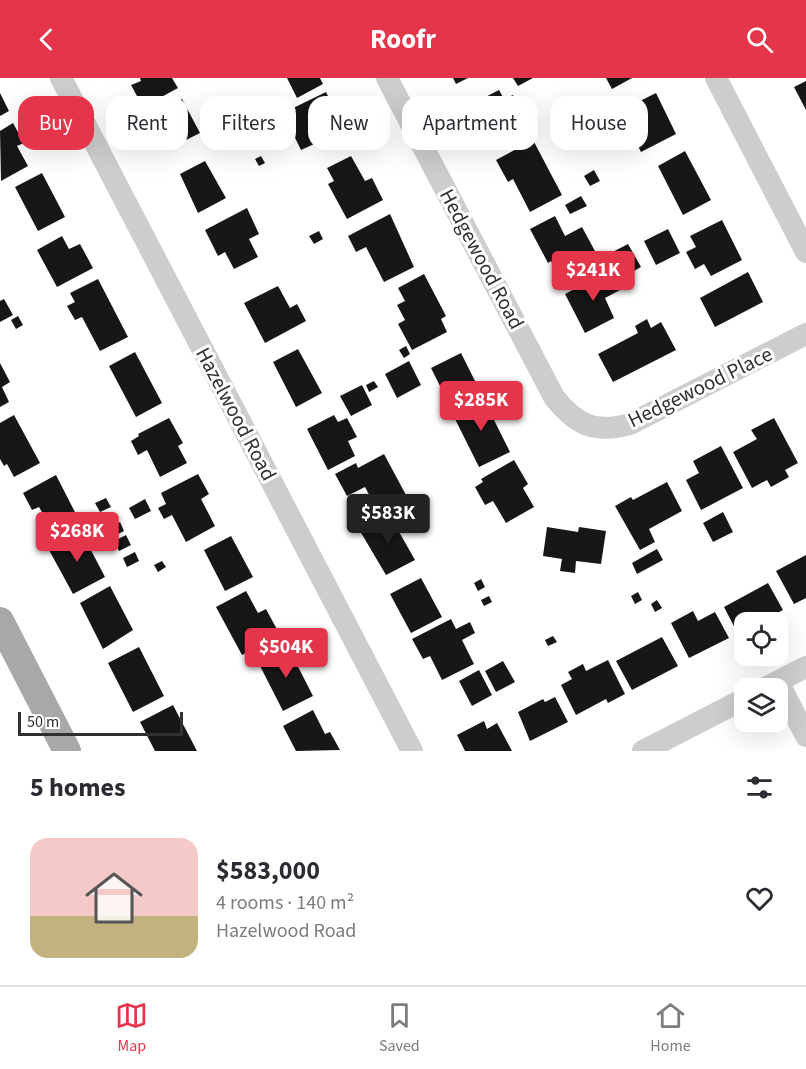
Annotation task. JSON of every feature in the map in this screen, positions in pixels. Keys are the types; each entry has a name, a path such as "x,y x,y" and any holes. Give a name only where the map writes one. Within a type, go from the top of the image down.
{"main road":[{"path":"0,621 67,751"}],"street":[{"name":"Hazelwood Road","path":"61,78 412,751"},
{"name":"Hedgewood Road","path":"387,78 555,397 569,416 590,426"},
{"path":"716,78 806,252"},
{"name":"Hedgewood Place","path":"590,426 610,430 630,424 806,334"},
{"path":"785,678 806,667"},
{"path":"643,751 734,704"},
{"path":"788,709 806,736"}],"building":[{"path":"140,78 172,78 178,88 163,96 137,96 131,85 141,81"},
{"path":"287,78 320,78 323,84 297,98"},
{"path":"453,78 468,78 456,84"},
{"path":"513,78 533,78 518,86"},
{"path":"606,78 632,78 612,89"},
{"path":"806,81 806,110 794,87"},
{"path":"499,90 502,96 487,96"},
{"path":"0,93 9,111 0,116"},
{"path":"656,93 676,134 648,148 648,97"},
{"path":"308,101 308,147 301,150 296,140 296,107"},
{"path":"188,110 200,133 188,139"},
{"path":"13,123 18,132 18,150 28,166 1,181 0,131"},
{"path":"538,149 562,195 530,212 513,179 508,182 496,160 514,150"},
{"path":"685,151 711,200 683,215 658,166"},
{"path":"261,156 265,163 259,166 255,159"},
{"path":"351,156 365,181 372,178 383,200 347,219 328,184 334,181 327,168"},
{"path":"205,161 226,198 198,213 180,174"},
{"path":"594,170 600,181 590,186 584,176"},
{"path":"42,173 65,217 38,231 15,187"},
{"path":"581,196 587,206 570,214 565,205"},
{"path":"247,208 259,234 249,239 258,257 234,269 225,252 218,256 205,230"},
{"path":"390,214 414,267 384,282 366,247 356,252 348,236"},
{"path":"555,216 565,236 582,227 596,253 558,273 551,261 548,263 530,229"},
{"path":"722,220 742,260 711,276 704,264 695,269 686,252 696,247 690,236"},
{"path":"668,229 680,253 656,265 644,241"},
{"path":"319,231 323,239 314,244 309,236"},
{"path":"62,236 69,249 80,244 93,268 57,287 37,250"},
{"path":"628,244 641,267 618,280 605,256"},
{"path":"748,272 763,302 715,327 700,298"},
{"path":"424,274 446,316 441,319 447,332 412,350 398,324 405,320 397,305 405,301 398,288"},
{"path":"612,274 620,290 605,298 614,318 585,333 565,294 595,278 596,282"},
{"path":"98,279 128,337 100,351 82,317 75,320 67,306 75,302 70,293"},
{"path":"278,286 290,308 297,304 306,321 265,343 244,303"},
{"path":"4,299 13,315 0,322 0,301"},
{"path":"18,316 23,325 16,329 11,320"},
{"path":"647,319 651,328 661,322 676,350 613,382 598,354 638,333 635,326"},
{"path":"406,346 410,354 404,358 399,350"},
{"path":"298,349 322,393 296,407 273,362"},
{"path":"135,352 162,403 136,417 109,366"},
{"path":"461,353 480,391 450,406 431,368"},
{"path":"409,361 421,385 397,398 385,374"},
{"path":"0,363 10,382 2,387 9,402 0,407"},
{"path":"374,381 378,387 369,392 366,385"},
{"path":"362,385 372,405 351,416 340,396"},
{"path":"483,398 510,452 479,467 452,413"},
{"path":"14,415 40,463 14,477 7,464 4,466 0,459 0,423"},
{"path":"334,415 338,422 347,418 357,437 348,441 355,456 328,470 307,429"},
{"path":"169,418 183,443 178,446 187,463 160,477 147,450 138,455 131,441 139,436 138,434"},
{"path":"774,418 798,463 785,470 789,477 771,487 767,480 752,488 733,452 757,439 751,430"},
{"path":"721,446 743,488 701,510 686,480 699,473 693,461"},
{"path":"384,454 406,495 377,510 365,487 347,496 335,474 356,463 358,468"},
{"path":"514,460 528,484 523,488 534,507 506,523 493,501 485,505 475,487 483,482 481,479"},
{"path":"198,474 209,494 201,499 215,526 186,542 172,515 164,519 158,508 166,504 161,493"},
{"path":"56,475 81,524 45,543 36,524 46,519 39,507 32,510 23,493"},
{"path":"667,482 682,511 649,529 655,542 640,550 615,506 631,497 633,500"},
{"path":"106,498 111,507 100,512 95,503"},
{"path":"145,499 151,511 135,519 129,508"},
{"path":"723,512 733,532 713,542 703,523"},
{"path":"390,516 415,560 386,575 360,531"},
{"path":"120,522 124,531 112,537 107,529"},
{"path":"547,527 578,532 579,527 606,531 601,564 576,561 575,573 560,571 562,559 543,556"},
{"path":"82,533 105,577 73,594 49,550"},
{"path":"126,535 131,545 119,551 114,541"},
{"path":"231,536 253,577 225,591 204,550"},
{"path":"657,549 663,560 637,574 632,563"},
{"path":"135,552 139,561 127,567 123,558"},
{"path":"806,555 806,598 794,604 776,571"},
{"path":"162,561 166,567 158,572 154,565"},
{"path":"421,578 442,617 411,633 390,594"},
{"path":"481,579 485,587 478,591 474,583"},
{"path":"768,583 783,610 779,612 734,612 734,626 724,607"},
{"path":"110,586 133,630 103,649 80,603"},
{"path":"246,591 258,613 266,609 280,635 242,655 216,607"},
{"path":"638,592 642,600 635,604 631,596"},
{"path":"489,596 492,602 484,606 481,600"},
{"path":"657,600 662,608 655,612 651,604"},
{"path":"693,611 698,621 715,612 729,638 689,658 671,623"},
{"path":"451,619 456,629 470,622 475,633 462,640 474,664 442,680 430,656 423,659 412,639"},
{"path":"553,636 557,642 548,646 545,640"},
{"path":"662,637 678,666 632,690 616,661"},
{"path":"139,647 164,696 133,712 108,663"},
{"path":"288,647 313,696 283,711 258,662"},
{"path":"608,660 625,694 608,703 606,699 576,715 561,685 572,679 568,672 583,664 586,671"},
{"path":"503,661 515,682 496,692 485,671"},
{"path":"479,670 492,695 472,706 459,681"},
{"path":"555,697 568,722 530,741 518,712 543,699 545,702"},
{"path":"173,705 197,751 155,751 140,722"},
{"path":"313,710 325,734 330,732 340,750 296,751 283,726"},
{"path":"484,721 487,729 497,723 512,751 465,751 457,735"}]}
